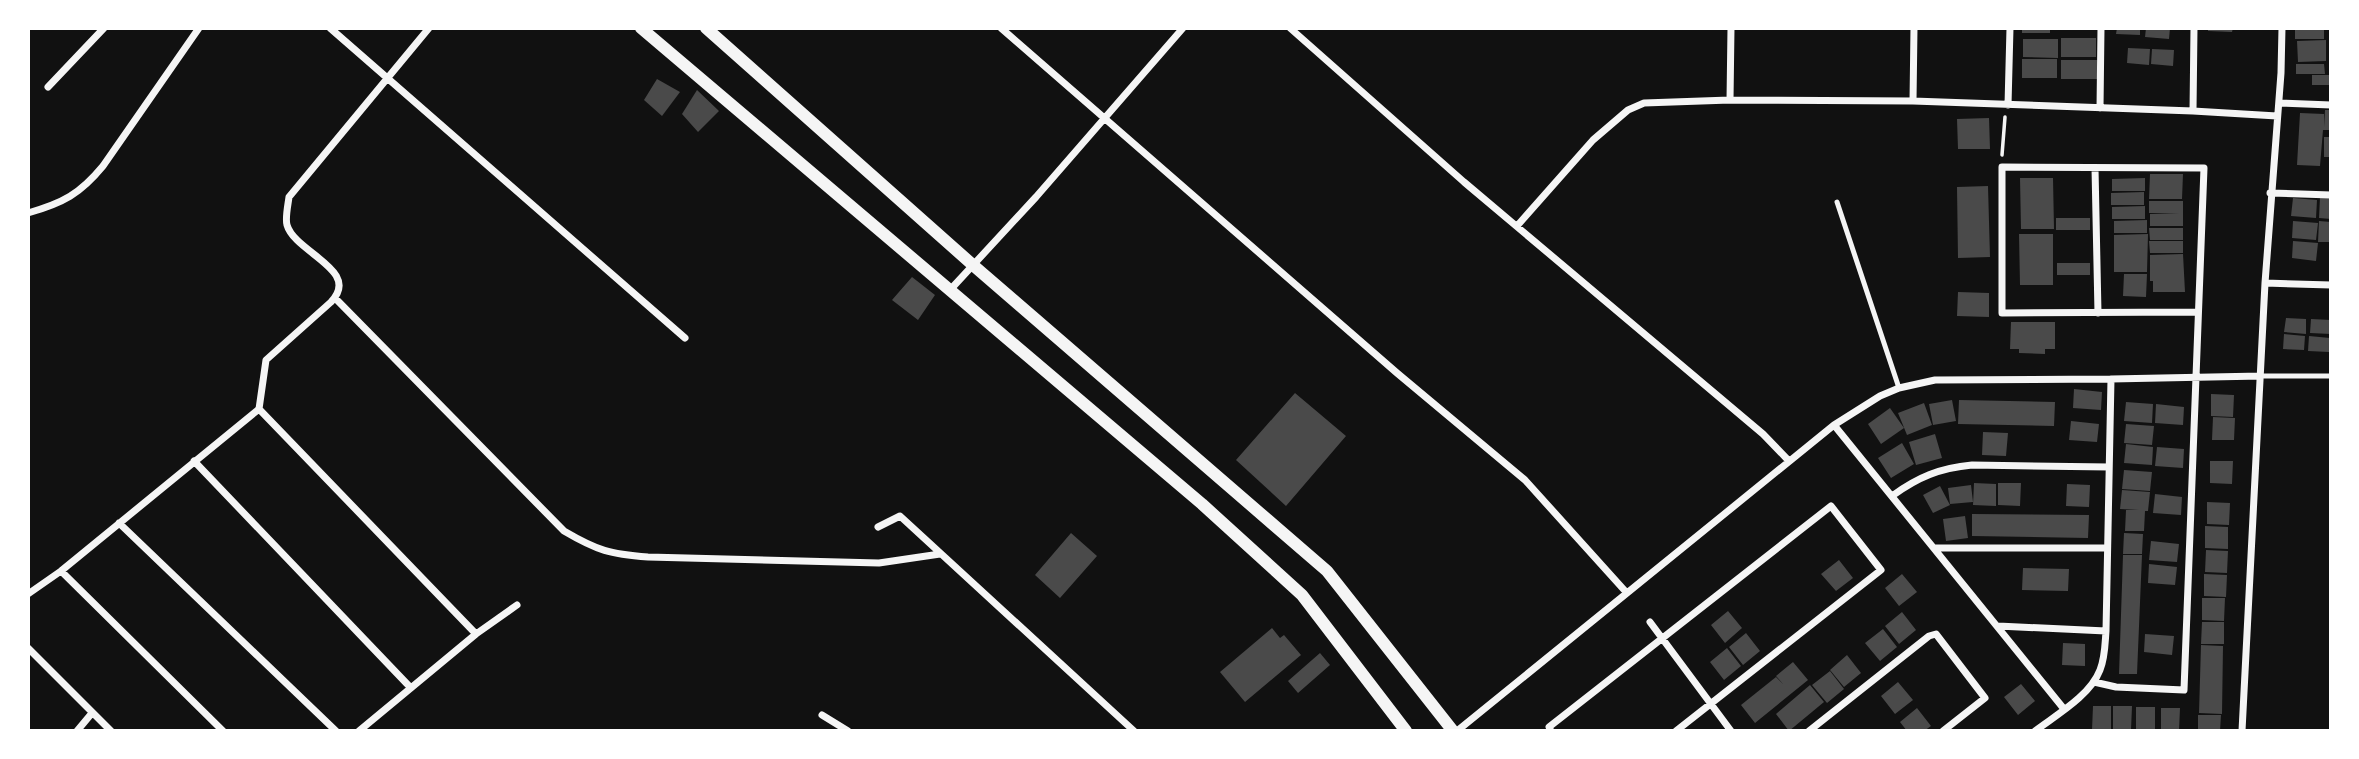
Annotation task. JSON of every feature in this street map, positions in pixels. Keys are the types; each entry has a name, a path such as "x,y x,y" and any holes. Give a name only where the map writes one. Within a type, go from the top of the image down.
{"street":[{"path":"48,87 104,28"},
{"path":"28,213 50,207 87,186 199,28"},
{"path":"330,28 685,338"},
{"path":"28,594 61,571 259,409 266,360 335,298 340,285 338,275 297,240 287,225 289,197 429,28"},
{"path":"641,28 1202,504 1302,595 1406,731"},
{"path":"706,28 974,266 1327,571 1455,731 1834,425 1880,396 1917,383 1956,378 2261,376"},
{"path":"1001,28 1397,373 1525,480 1626,592"},
{"path":"950,290 1184,28"},
{"path":"1290,28 1392,119 1763,434 1789,461"},
{"path":"1730,100 1731,28"},
{"path":"1913,101 1914,28"},
{"path":"2008,105 2010,28"},
{"path":"2100,108 2101,28"},
{"path":"2193,111 2194,28"},
{"path":"2242,731 2270,193 2279,103 2282,28"},
{"path":"1517,226 1593,140 1628,110 1644,103 1730,100 1913,101 2277,116"},
{"path":"2279,103 2331,105"},
{"path":"2094,682 2116,687 2184,690 2204,168 2002,167 2002,313 2198,312"},
{"path":"2095,168 2098,313"},
{"path":"2270,193 2331,195"},
{"path":"2265,283 2331,285"},
{"path":"335,298 564,531 589,546 614,554 648,557 879,563 940,554"},
{"path":"2035,731 2094,682 2103,661 2106,631 2111,379"},
{"path":"259,409 476,634"},
{"path":"1834,425 2064,709"},
{"path":"194,461 410,687"},
{"path":"1892,496 1921,477 1954,467 2109,467"},
{"path":"1551,731 1549,727 1831,506 1881,570 1676,731"},
{"path":"877,527 900,516 1134,731"},
{"path":"119,523 336,731"},
{"path":"1934,548 2107,548"},
{"path":"61,571 223,731"},
{"path":"359,731 476,634 517,605"},
{"path":"1650,622 1731,731"},
{"path":"1998,626 2106,631"},
{"path":"1809,731 1929,636 1936,634 1985,698 1943,731"},
{"path":"28,648 111,731"},
{"path":"77,731 92,713"},
{"path":"822,715 848,731"}],"lane":[{"path":"1837,202 1899,388"},
{"path":"2261,376 2331,376"}],"path":[{"path":"2002,167 2003,134 2008,105"}],"building":[{"path":"2022,28 2050,28 2050,33 2022,33"},
{"path":"2117,28 2140,28 2140,35 2116,34"},
{"path":"2146,28 2170,28 2169,39 2145,37"},
{"path":"2208,28 2233,28 2232,32 2208,31"},
{"path":"2295,28 2324,28 2324,39 2295,39"},
{"path":"2061,38 2096,38 2096,57 2061,57"},
{"path":"2023,39 2058,39 2058,58 2023,57"},
{"path":"2326,40 2326,61 2298,62 2297,41"},
{"path":"2128,48 2150,49 2149,65 2127,63"},
{"path":"2152,49 2174,50 2173,66 2151,64"},
{"path":"2022,59 2057,59 2057,78 2022,78"},
{"path":"2061,60 2097,60 2097,79 2061,79"},
{"path":"2296,64 2324,64 2325,74 2296,74"},
{"path":"2312,75 2331,75 2331,85 2312,85"},
{"path":"657,79 680,92 662,116 644,100"},
{"path":"697,90 719,111 698,132 682,114"},
{"path":"2325,110 2331,110 2331,130 2323,130 2320,166 2297,165 2300,113 2324,114 2324,127"},
{"path":"1989,118 1990,149 1958,149 1957,119"},
{"path":"2324,137 2331,137 2331,157 2324,157"},
{"path":"2150,174 2183,174 2182,199 2149,199"},
{"path":"2020,178 2053,178 2054,229 2021,229"},
{"path":"2145,178 2145,191 2112,191 2112,179"},
{"path":"1988,186 1990,257 1958,258 1957,187"},
{"path":"2144,192 2144,205 2111,205 2111,193"},
{"path":"2320,197 2331,198 2331,219 2319,218"},
{"path":"2293,198 2317,200 2316,218 2291,216"},
{"path":"2149,201 2183,201 2183,226 2150,226 2150,214 2179,213 2149,213"},
{"path":"2145,206 2145,219 2112,219 2112,207"},
{"path":"2056,218 2090,218 2090,230 2056,230"},
{"path":"2147,220 2147,233 2114,233 2114,221"},
{"path":"2293,221 2318,223 2316,240 2292,238"},
{"path":"2319,221 2331,222 2330,242 2318,242"},
{"path":"2149,228 2183,228 2183,240 2150,240"},
{"path":"2019,234 2053,234 2053,285 2020,285"},
{"path":"2148,234 2147,272 2114,272 2114,235"},
{"path":"2149,241 2183,241 2183,253 2150,253"},
{"path":"2293,241 2318,243 2316,261 2292,258"},
{"path":"2183,254 2185,292 2153,292 2153,281 2150,281 2150,255"},
{"path":"2057,263 2090,263 2090,275 2057,275"},
{"path":"2124,274 2147,274 2146,297 2123,296"},
{"path":"912,277 935,295 918,320 892,300"},
{"path":"1958,292 1989,293 1989,317 1957,316"},
{"path":"2286,318 2306,319 2306,334 2284,332"},
{"path":"2311,319 2331,320 2331,334 2310,333"},
{"path":"2011,322 2055,322 2055,349 2045,349 2045,354 2019,353 2019,349 2010,349"},
{"path":"2284,334 2305,336 2304,350 2283,349"},
{"path":"2309,336 2330,338 2329,352 2308,351"},
{"path":"2074,389 2102,392 2101,410 2073,408"},
{"path":"1295,393 1346,436 1286,506 1236,460"},
{"path":"2211,394 2234,395 2233,417 2211,416"},
{"path":"1952,400 1956,421 1933,425 1929,404"},
{"path":"1959,400 2055,402 2054,426 1958,424"},
{"path":"2126,402 2153,404 2152,423 2124,421"},
{"path":"1924,403 1932,425 1907,435 1898,413"},
{"path":"2156,404 2184,407 2183,425 2155,423"},
{"path":"1890,408 1904,428 1881,444 1868,424"},
{"path":"2213,417 2235,418 2234,440 2212,440"},
{"path":"2071,421 2099,424 2097,442 2069,440"},
{"path":"2126,424 2154,426 2152,445 2124,443"},
{"path":"1983,432 2008,433 2006,456 1982,455"},
{"path":"1935,434 1942,458 1916,465 1909,442"},
{"path":"1902,443 1914,464 1891,478 1878,458"},
{"path":"2126,444 2153,447 2152,465 2124,463"},
{"path":"2157,447 2184,449 2183,468 2155,466"},
{"path":"2210,461 2233,461 2232,484 2210,483"},
{"path":"2124,470 2152,472 2150,491 2122,489"},
{"path":"1974,483 1996,484 1996,506 1973,505"},
{"path":"1998,483 2021,483 2020,506 1998,505"},
{"path":"2067,484 2090,485 2089,507 2066,506"},
{"path":"1971,485 1973,502 1950,504 1948,488"},
{"path":"1940,486 1950,505 1933,513 1923,495"},
{"path":"2122,490 2150,492 2144,531 2125,531 2126,510 2139,510 2120,509"},
{"path":"2155,494 2182,497 2181,515 2153,513"},
{"path":"2207,502 2230,503 2229,525 2207,524"},
{"path":"1972,514 2089,515 2088,538 1972,536"},
{"path":"1965,516 1968,538 1946,541 1943,519"},
{"path":"2205,526 2228,527 2228,549 2205,548"},
{"path":"1071,533 1097,556 1060,598 1035,575"},
{"path":"2124,533 2143,534 2142,554 2123,554"},
{"path":"2151,541 2179,544 2177,562 2149,560"},
{"path":"2206,550 2228,551 2227,573 2205,572"},
{"path":"2123,555 2142,555 2137,674 2119,674"},
{"path":"1839,560 1853,578 1836,591 1821,574"},
{"path":"2149,564 2177,567 2175,585 2148,583"},
{"path":"2023,568 2069,569 2068,591 2022,590"},
{"path":"1902,574 1917,592 1899,606 1885,588"},
{"path":"2204,574 2227,575 2226,597 2204,596"},
{"path":"2202,598 2225,598 2224,621 2202,620"},
{"path":"1728,611 1742,628 1725,643 1711,625"},
{"path":"1902,612 1916,630 1899,644 1885,626"},
{"path":"2202,622 2224,622 2224,644 2201,644"},
{"path":"1272,628 1280,638 1284,635 1301,655 1245,702 1220,672"},
{"path":"1883,629 1897,647 1880,661 1865,643"},
{"path":"1746,633 1760,651 1743,665 1729,647"},
{"path":"2145,634 2174,636 2172,655 2144,652"},
{"path":"2063,643 2085,644 2085,666 2062,665"},
{"path":"2201,645 2223,646 2222,714 2199,713"},
{"path":"1727,648 1741,666 1724,680 1710,662"},
{"path":"1320,653 1330,665 1298,693 1288,681"},
{"path":"1847,655 1861,673 1844,687 1830,670"},
{"path":"1793,662 1808,680 1755,723 1741,705 1776,677 1783,684 1776,676"},
{"path":"1830,671 1844,689 1827,703 1812,685"},
{"path":"1898,682 1913,700 1895,714 1881,696"},
{"path":"2021,684 2035,701 2018,715 2004,697"},
{"path":"1810,685 1824,702 1789,731 1776,714"},
{"path":"2093,706 2111,706 2111,730 2092,730"},
{"path":"2113,706 2132,706 2131,730 2113,730"},
{"path":"2136,707 2155,707 2155,731 2136,731"},
{"path":"1917,708 1931,726 1924,731 1907,731 1900,722"},
{"path":"2161,708 2180,708 2179,731 2161,731"},
{"path":"2198,715 2221,715 2220,731 2198,731"}]}
